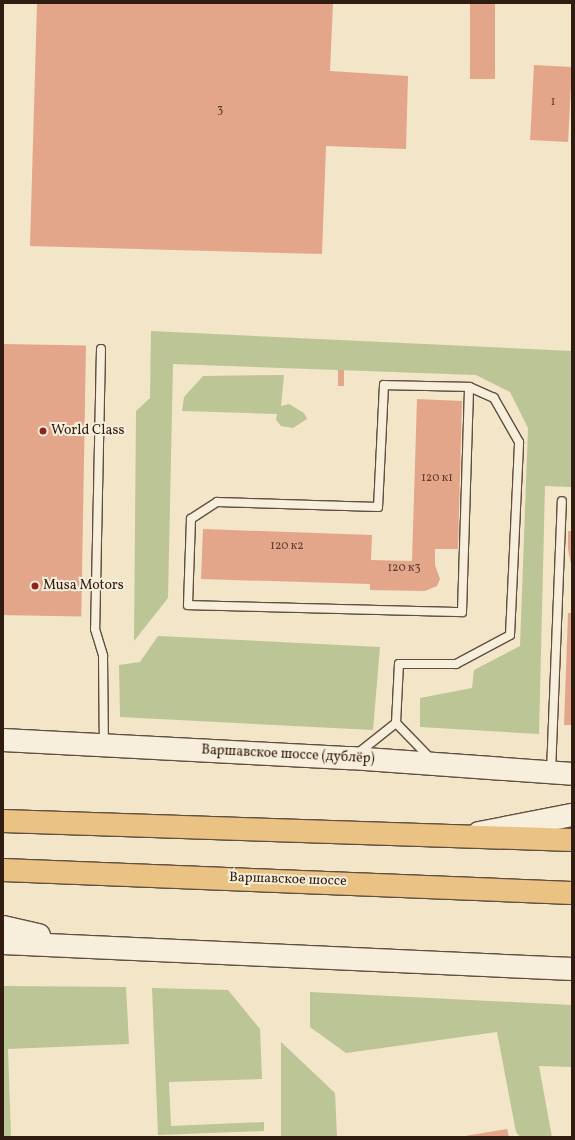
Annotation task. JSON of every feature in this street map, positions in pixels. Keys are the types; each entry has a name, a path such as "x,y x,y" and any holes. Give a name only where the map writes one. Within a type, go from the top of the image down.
{"main road":[{"name":"Варшавское шоссе (дублёр)","path":"3,740 351,758 562,774"},
{"path":"458,836 572,815"},
{"path":"3,821 572,840"},
{"name":"Варшавское шоссе","path":"3,870 572,893"},
{"path":"3,926 49,937 138,948"},
{"path":"3,943 572,968"}],"lane":[{"path":"101,349 95,629 103,656 104,746"},
{"path":"436,764 396,723 399,664 456,664 510,635 519,442 494,398 469,387 384,385 378,507 217,502 191,519 188,605 462,612 469,387"},
{"path":"562,501 562,774"},
{"path":"351,758 396,723"}],"green space":[{"path":"151,331 572,351 572,487 545,486 539,734 420,727 420,698 472,688 474,670 520,646 528,428 510,392 476,375 173,364 168,598 134,641 136,411 150,398"},
{"path":"284,375 281,406 289,404 304,413 307,419 293,428 281,426 276,420 277,414 182,411 184,397 203,376"},
{"path":"158,636 380,647 373,730 120,717 119,665 140,662"},
{"path":"3,986 126,987 129,1044 8,1049 11,1137 3,1137"},
{"path":"152,988 228,990 260,1029 262,1079 169,1082 171,1126 264,1122 264,1131 158,1135"},
{"path":"310,992 572,1005 572,1067 539,1066 552,1137 520,1137 516,1132 497,1032 346,1053 310,1027"},
{"path":"281,1042 335,1093 337,1137 281,1137"}],"building":[{"path":"37,3 333,3 330,71 408,76 406,149 326,146 322,254 30,246"},
{"path":"470,3 495,3 495,79 470,79"},
{"path":"534,65 572,67 568,142 530,140"},
{"name":"World Class","path":"3,344 86,345 81,616 3,615"},
{"path":"338,370 344,370 344,386 338,386"},
{"path":"417,399 462,401 458,549 435,549 435,565 440,579 437,586 425,591 370,590 370,584 201,579 203,529 372,535 371,560 412,561"},
{"path":"568,531 572,531 572,569 568,549"},
{"path":"568,613 572,613 572,725 564,725"},
{"path":"507,1129 509,1137 465,1137 465,1136"}],"place":[{"name":"World Class","path":"43,431"},
{"name":"Musa Motors","path":"35,586"}]}
